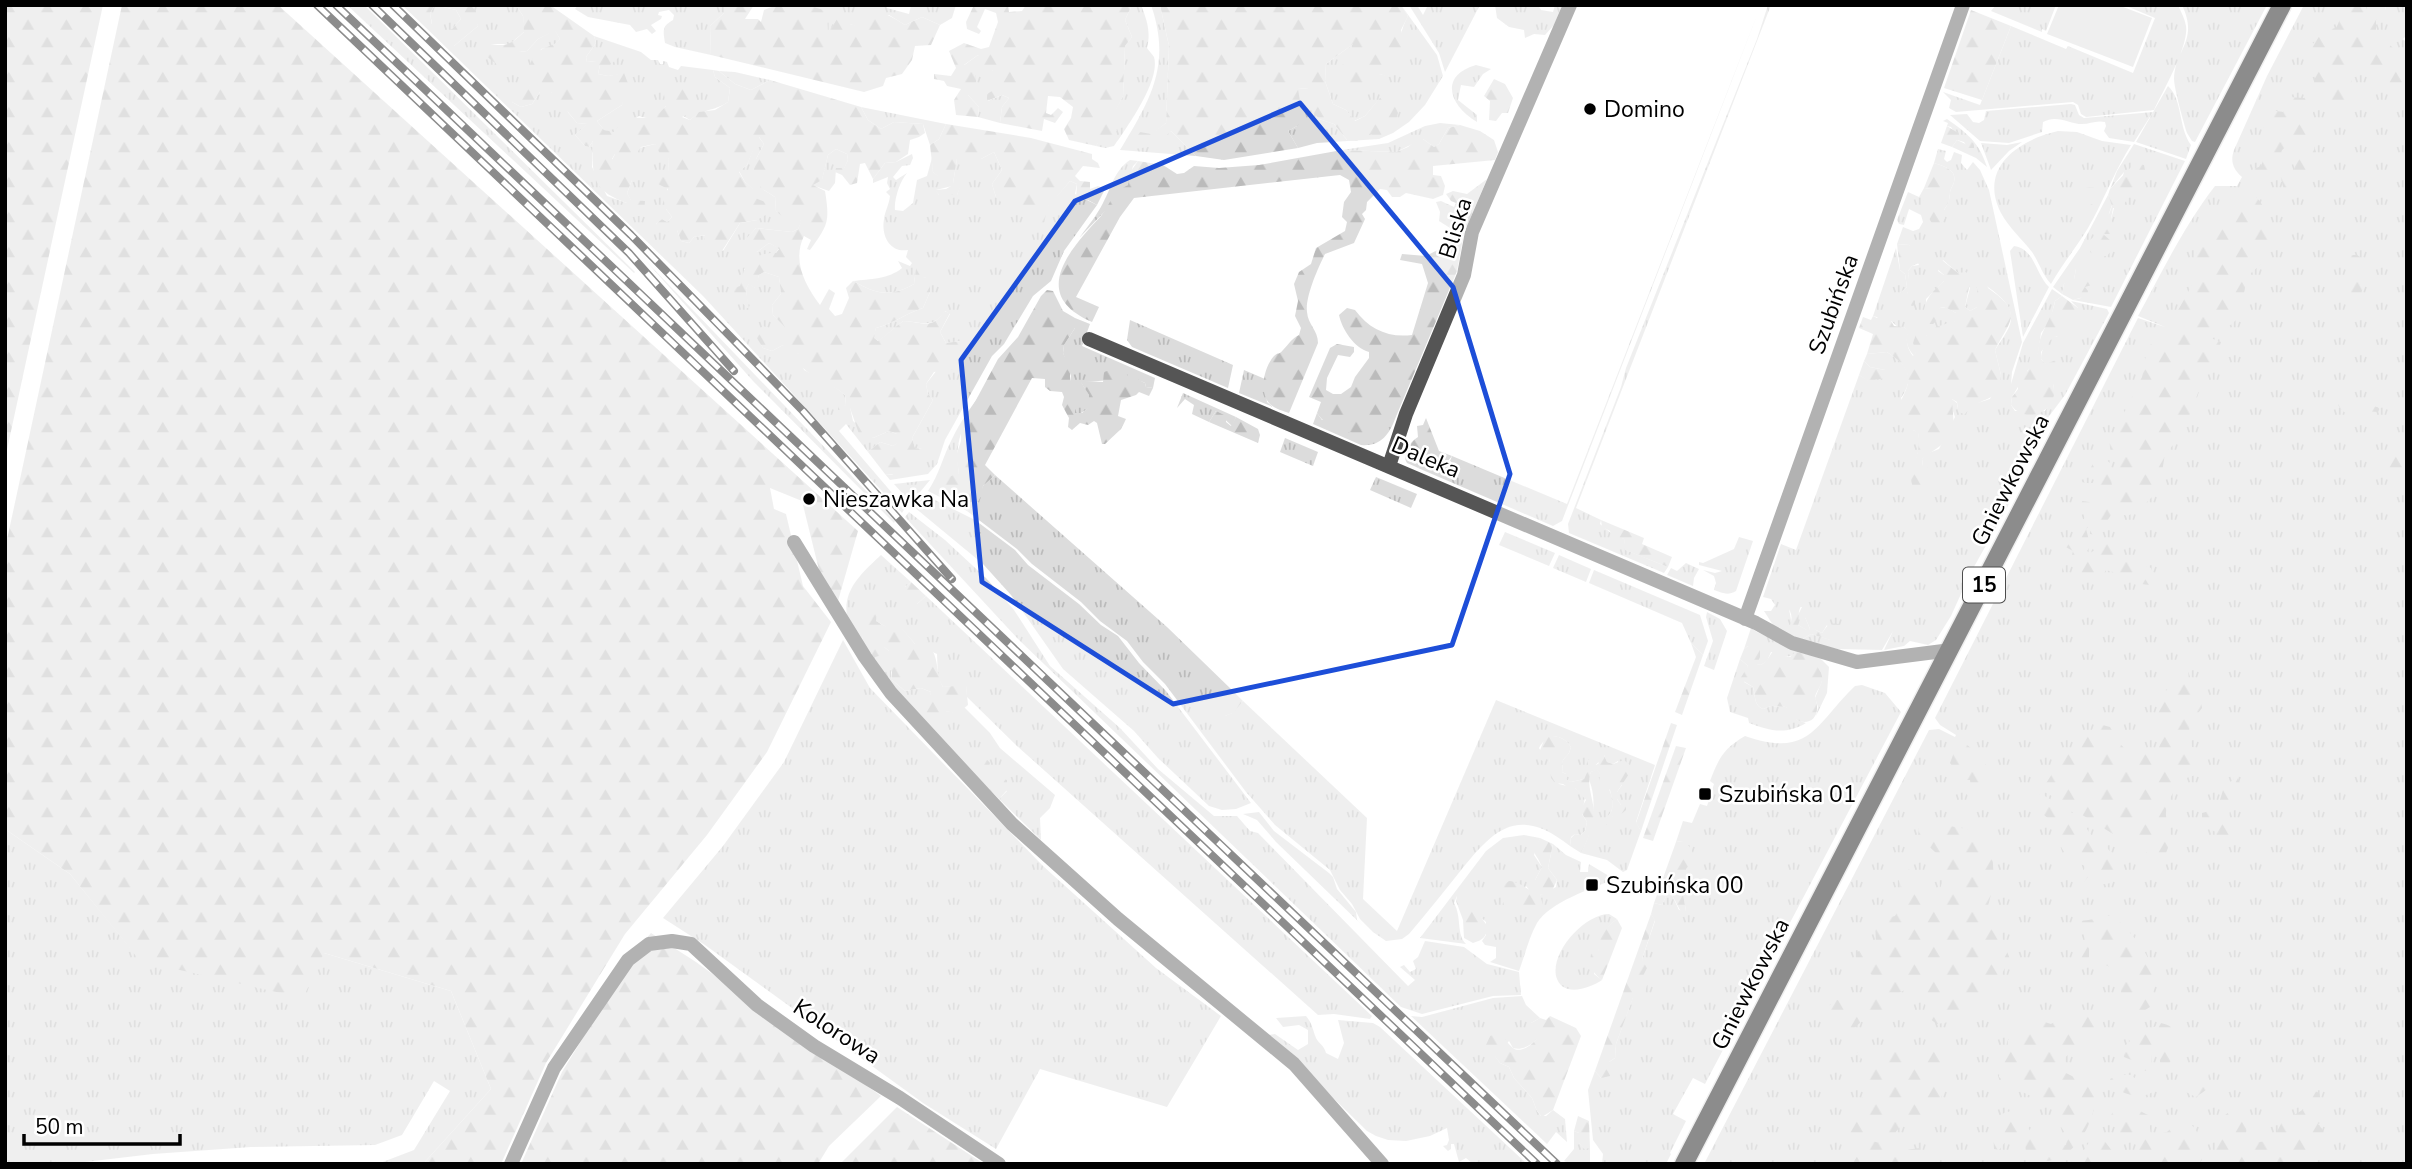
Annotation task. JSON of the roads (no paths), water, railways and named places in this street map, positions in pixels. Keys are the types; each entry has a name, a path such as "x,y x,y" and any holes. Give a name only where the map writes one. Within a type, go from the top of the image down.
{"main road":[{"name":"Gniewkowska","path":"1684,1164 2282,5"}],"street":[{"name":"Bliska","path":"1389,466 1406,414 1464,275 1472,232 1570,5"},
{"name":"Szubińska","path":"1745,619 1963,5"},
{"name":"Daleka","path":"1089,339 1745,619 1792,643 1857,662 1951,650"},
{"path":"794,542 865,657 891,693 1012,824 1118,919 1294,1064 1382,1164"},
{"name":"Kolorowa","path":"511,1164 554,1068 628,960 642,948 656,942 678,941 691,944 757,1005 814,1046 900,1098 999,1164"}],"railway":[{"path":"317,5 1537,1164"},
{"path":"336,5 1557,1164"},
{"path":"372,5 629,253 734,371"},
{"path":"393,5 631,235 803,411 952,579"}],"place":[{"name":"Domino","path":"1590,109"},
{"name":"Nieszawka Na","path":"809,499"},
{"name":"Szubińska 01","path":"1705,794"},
{"name":"Szubińska 00","path":"1592,885"}]}
